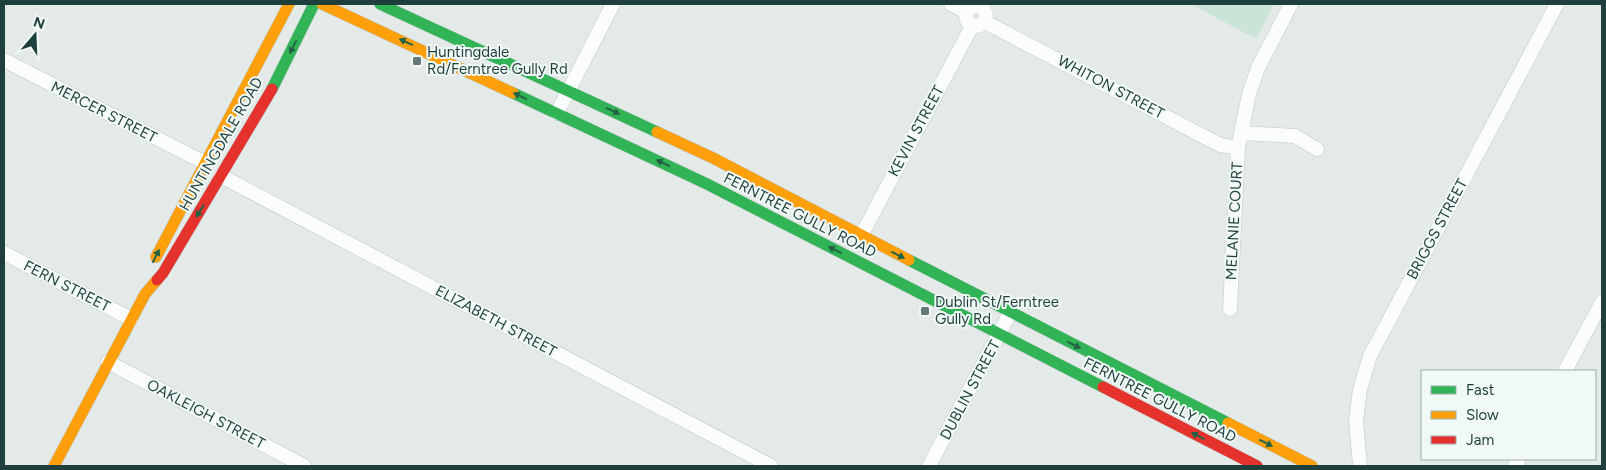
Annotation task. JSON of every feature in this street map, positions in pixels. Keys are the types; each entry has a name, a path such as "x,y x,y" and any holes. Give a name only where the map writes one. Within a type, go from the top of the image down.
{"main road":[{"name":"HUNTINGDALE ROAD","path":"145,294 150,270 289,4"},
{"name":"HUNTINGDALE ROAD","path":"54,466 145,294 164,273 221,176 272,88 314,4"},
{"name":"FERNTREE GULLY ROAD","path":"322,4 707,184 1257,466"},
{"name":"FERNTREE GULLY ROAD","path":"380,4 713,158 861,236 1312,466"}],"street":[{"path":"557,113 613,4"},
{"name":"WHITON STREET","path":"951,4 974,20 1220,145 1238,148"},
{"name":"MELANIE COURT","path":"1230,309 1238,148 1241,133 1249,94 1258,68 1292,4"},
{"name":"BRIGGS STREET","path":"1360,466 1356,421 1360,389 1370,356 1557,4"},
{"path":"974,20 973,7 982,6"},
{"name":"KEVIN STREET","path":"861,236 974,20"},
{"name":"MERCER STREET","path":"4,60 205,163"},
{"path":"1241,133 1295,136 1317,148"},
{"name":"ELIZABETH STREET","path":"221,176 771,466"},
{"name":"FERN STREET","path":"4,253 131,319"},
{"path":"1566,370 1602,302"},
{"name":"DUBLIN STREET","path":"929,466 1010,312"},
{"name":"OAKLEIGH STREET","path":"108,362 304,466"}],"green space":[{"path":"1191,4 1274,4 1256,39"}],"traffic: fast":[{"path":"272,89 314,4"},
{"path":"380,4 657,132"},
{"path":"513,93 707,184 1103,387"},
{"path":"909,260 1228,423"}],"traffic: slow":[{"path":"156,257 289,4"},
{"path":"322,4 513,93"},
{"path":"657,132 713,158 909,260"},
{"path":"54,466 145,294 157,280"},
{"path":"1228,423 1312,466"}],"traffic: jam":[{"path":"157,280 163,273 272,89"},
{"path":"1103,387 1257,466"}],"place":[{"name":"Huntingdale Rd/Ferntree Gully Rd","path":"417,61"},
{"name":"Dublin St/Ferntree Gully Rd","path":"925,311"}]}
